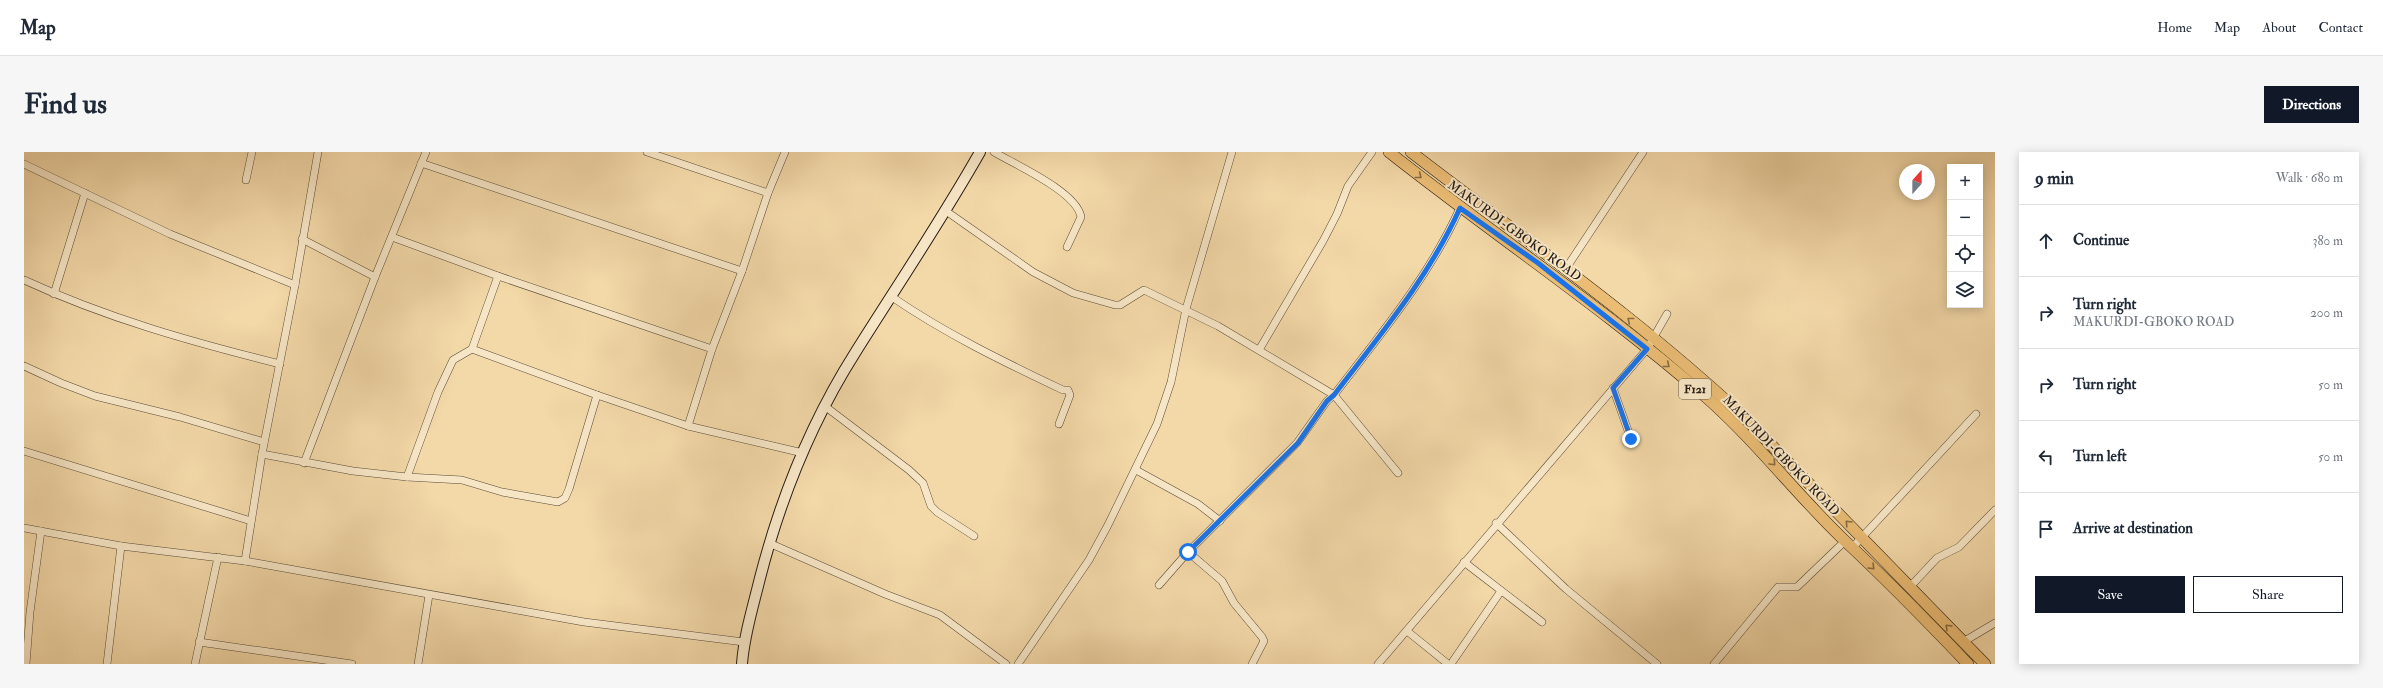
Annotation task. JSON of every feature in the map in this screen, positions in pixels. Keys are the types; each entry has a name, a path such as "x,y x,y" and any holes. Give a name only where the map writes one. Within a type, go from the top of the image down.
{"main road":[{"name":"MAKURDI-GBOKO ROAD","path":"1388,152 1460,208 1538,263 1647,349 1739,427 1849,544 1968,664"},
{"name":"F121","path":"1411,152 1654,338 1746,419 1909,588 1985,664"}],"street":[{"path":"246,180 252,152"},
{"path":"244,561 264,442 295,285 318,152"},
{"path":"304,464 375,277 426,152"},
{"path":"647,152 768,193"},
{"path":"688,426 712,349 742,271 768,193 785,152"},
{"path":"742,664 744,642 769,543 803,453 854,353 892,297 946,211 980,152"},
{"path":"994,152 1056,187 1074,201 1081,217 1067,247"},
{"path":"1018,664 1088,560 1136,470 1157,424 1171,382 1186,309 1232,152"},
{"path":"1260,350 1323,241 1337,214 1348,186 1372,152"},
{"path":"1564,270 1643,152"},
{"path":"421,163 742,271"},
{"path":"24,164 215,254 295,285"},
{"path":"54,294 85,193"},
{"path":"1159,585 1188,552 1298,443 1327,401 1334,395 1413,291 1433,260 1460,208"},
{"path":"946,211 1033,272 1073,293 1115,305 1120,305 1144,290 1186,309 1260,350 1334,395 1398,473"},
{"path":"392,236 498,276 712,349"},
{"path":"302,239 375,277"},
{"path":"407,477 438,392 452,360 472,349 498,276"},
{"path":"24,280 92,310 137,325 213,347 280,364"},
{"path":"892,297 978,350 1063,390 1068,390 1070,395 1059,424"},
{"path":"1378,664 1496,523 1647,349 1667,314"},
{"path":"472,349 597,395 688,426 803,453"},
{"path":"24,366 61,384 96,396 180,417 264,442"},
{"path":"1613,388 1631,439"},
{"path":"262,454 304,464 407,477 462,480 502,492 555,502 561,501 569,489 597,395"},
{"path":"826,406 909,470 923,483 931,506 936,512 974,536"},
{"path":"1714,664 1778,587 1797,587 1849,544 1862,538 1976,414"},
{"path":"24,451 251,521"},
{"path":"1136,470 1198,504 1220,521"},
{"path":"1909,588 1937,558 1959,547 1995,510"},
{"path":"1496,523 1566,589 1657,664"},
{"path":"24,528 121,546 244,561 584,622 744,642"},
{"path":"26,664 27,612 42,531"},
{"path":"769,543 885,594 940,616 1006,664"},
{"path":"107,664 121,546"},
{"path":"1188,552 1222,581 1234,603 1262,637 1264,641 1252,664"},
{"path":"195,664 218,557"},
{"path":"1464,562 1542,622"},
{"path":"1407,631 1450,662 1501,590"},
{"path":"418,664 429,595"},
{"path":"1963,642 1995,623"},
{"path":"199,642 352,664"}],"route":[{"path":"1188,552 1298,443 1327,401 1334,395 1409,297 1433,260 1451,228 1460,208 1538,263 1647,349 1613,388 1631,439"}]}
